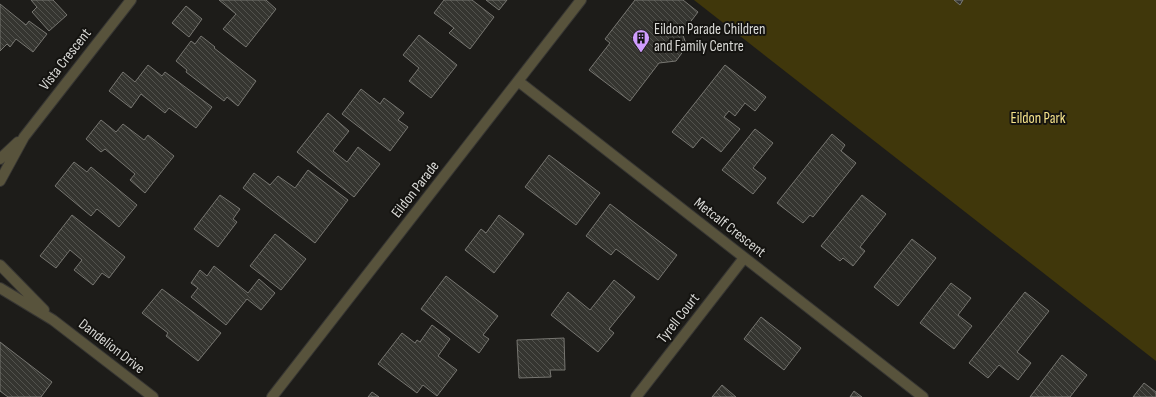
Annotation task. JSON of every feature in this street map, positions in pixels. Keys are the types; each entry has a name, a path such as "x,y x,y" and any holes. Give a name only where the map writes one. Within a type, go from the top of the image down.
{"street":[{"name":"Vista Crescent","path":"0,181 24,137 131,0"},
{"name":"Eildon Parade","path":"272,397 581,0"},
{"name":"Metcalf Crescent","path":"518,81 923,397"},
{"name":"Vista Crescent","path":"0,159 24,137"},
{"name":"Tyrell Court","path":"636,397 744,258"},
{"name":"Dandelion Drive","path":"0,265 53,320"},
{"name":"Dandelion Drive","path":"0,288 53,320 153,397"}],"green space":[{"name":"Eildon Park","path":"694,0 1156,0 1156,361"}],"building":[{"path":"31,0 53,0 67,15 49,31 32,12 37,7"},
{"path":"219,0 266,0 276,9 246,47 223,29 236,14"},
{"path":"444,0 472,0 494,17 470,49 449,33 454,28 434,13"},
{"path":"486,0 507,0 499,10"},
{"name":"Eildon Parade Children and Family Centre","path":"635,0 683,0 698,12 682,33 687,46 676,61 659,63 630,101 589,70 610,43 605,39"},
{"path":"954,0 963,0 960,5"},
{"path":"0,4 26,25 29,21 47,34 33,52 16,39 10,47 7,44 0,51"},
{"path":"186,6 202,19 189,37 172,23"},
{"path":"419,35 457,65 431,98 409,81 419,68 403,55"},
{"path":"201,36 256,81 238,106 227,97 224,101 186,72 187,70 176,61 191,41 195,44"},
{"path":"148,65 162,76 165,72 212,107 196,128 169,108 165,113 141,94 131,108 109,91 123,72 135,82"},
{"path":"725,65 766,97 755,111 745,103 735,116 729,111 724,117 740,129 721,152 702,137 693,148 672,132"},
{"path":"361,89 380,104 384,98 404,113 398,120 408,127 390,151 342,114"},
{"path":"328,113 349,131 333,151 347,162 358,147 380,164 354,197 297,152"},
{"path":"101,120 116,132 123,124 144,140 148,135 174,156 145,193 130,180 135,174 105,149 101,152 86,139"},
{"path":"755,129 773,143 753,168 766,178 753,194 722,170"},
{"path":"832,134 845,145 841,151 856,163 813,217 810,215 803,223 777,203"},
{"path":"549,155 600,193 576,225 525,187"},
{"path":"74,162 87,172 91,167 137,205 119,227 97,209 91,216 55,186"},
{"path":"308,170 348,200 315,243 243,188 254,173 270,185 278,176 295,188"},
{"path":"220,195 240,209 233,219 237,222 218,247 194,229"},
{"path":"862,195 886,214 860,247 865,251 853,266 843,258 840,261 821,246"},
{"path":"610,204 677,255 658,280 616,249 611,255 586,236"},
{"path":"72,215 125,257 109,278 102,273 93,285 74,270 82,260 70,250 56,268 40,256"},
{"path":"499,215 524,234 494,273 465,250 481,229 486,233"},
{"path":"275,234 306,259 281,290 250,266"},
{"path":"912,239 936,258 898,306 874,287"},
{"path":"214,266 248,293 259,279 275,293 261,310 247,299 226,325 191,297 198,288 191,283 200,270 207,276"},
{"path":"446,276 498,316 483,335 489,339 479,353 421,309"},
{"path":"614,280 635,297 609,329 614,333 598,352 551,315 568,292 590,310"},
{"path":"951,283 971,298 958,315 972,326 954,349 920,323"},
{"path":"162,289 221,333 198,361 166,336 168,333 142,313"},
{"path":"1025,292 1049,311 1017,352 1031,363 1018,380 999,365 988,378 969,363"},
{"path":"761,317 801,348 784,370 744,339"},
{"path":"432,325 450,339 438,356 457,370 437,396 423,385 417,393 378,364 402,333 415,343 417,340 420,342"},
{"path":"564,338 565,370 550,370 551,377 519,378 517,340"},
{"path":"0,342 52,382 41,397 8,397 0,391"},
{"path":"1062,355 1087,375 1070,397 1030,397"},
{"path":"1144,383 1156,392 1156,397 1133,397"},
{"path":"722,385 736,397 712,397"},
{"path":"854,391 862,397 850,397"},
{"path":"372,392 379,397 368,397"}],"place":[{"name":"Eildon Parade Children and Family Centre","path":"641,53"}]}
